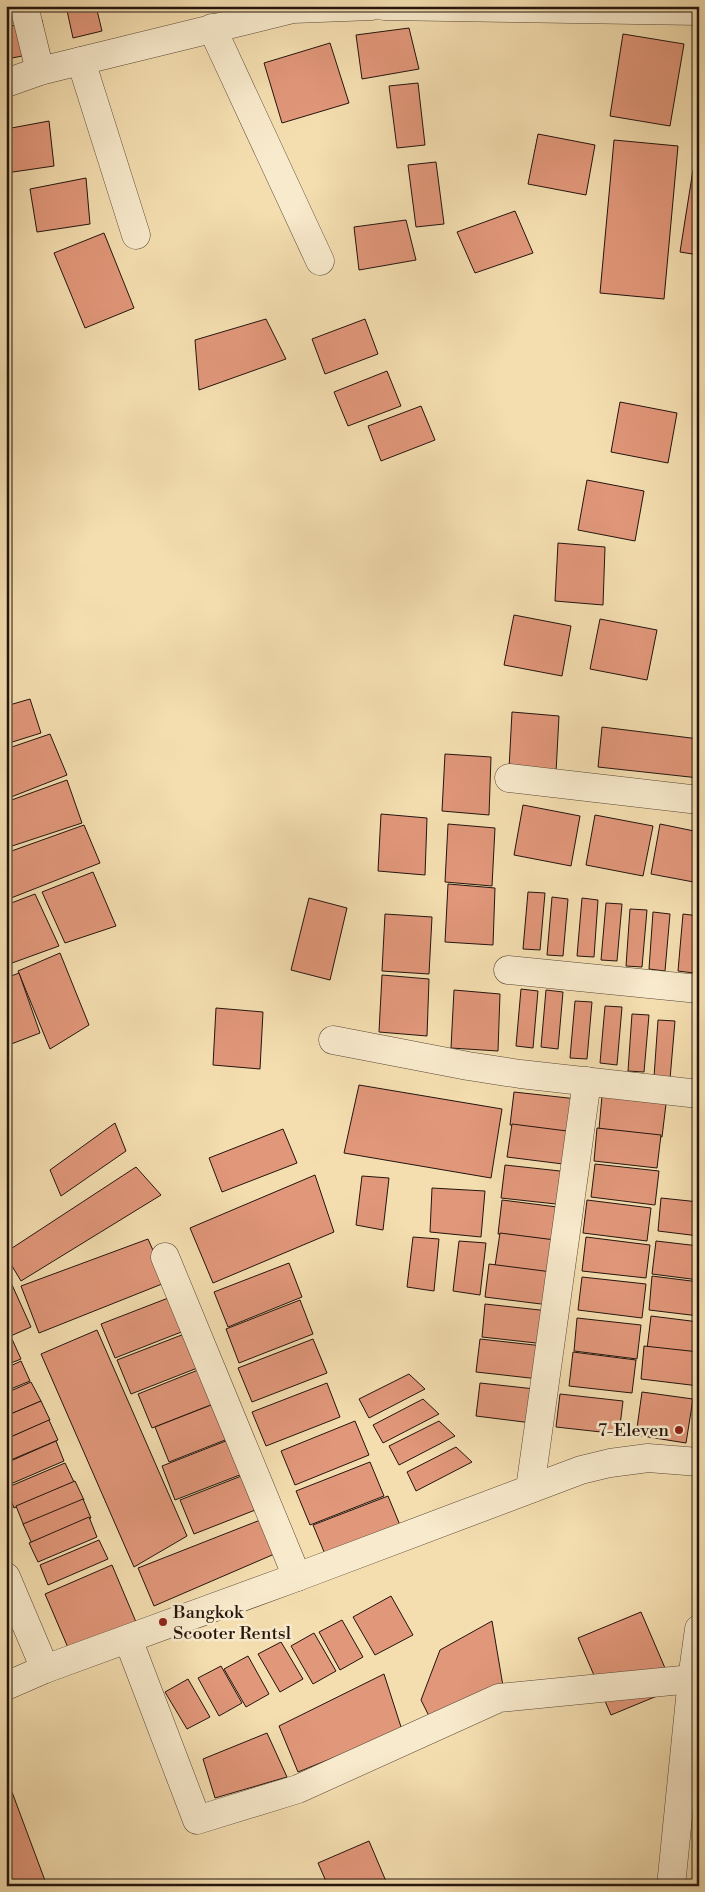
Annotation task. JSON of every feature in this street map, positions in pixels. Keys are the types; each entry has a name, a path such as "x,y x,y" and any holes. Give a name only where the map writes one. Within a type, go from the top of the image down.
{"street":[{"path":"24,6 40,71"},
{"path":"6,83 40,71 294,9 372,6"},
{"path":"384,6 699,11"},
{"path":"212,28 320,261"},
{"path":"81,61 136,235"},
{"path":"510,778 699,800"},
{"path":"508,970 699,989"},
{"path":"333,1040 468,1066 699,1094"},
{"path":"530,1489 588,1081"},
{"path":"165,1257 297,1577"},
{"path":"6,1686 45,1669 581,1470 610,1463 648,1458 699,1462"},
{"path":"6,1577 45,1669"},
{"path":"672,1886 692,1679 699,1629"},
{"path":"128,1639 197,1820 298,1789 499,1698 692,1679"}],"building":[{"path":"66,6 96,6 102,31 73,38"},
{"path":"42,20 47,51 12,58 6,27"},
{"path":"409,28 419,69 362,79 356,35"},
{"path":"623,34 684,44 670,126 610,116"},
{"path":"330,43 349,103 282,123 264,63"},
{"path":"418,83 425,145 397,148 389,86"},
{"path":"49,121 54,166 6,173 6,129"},
{"path":"538,134 595,145 586,195 528,184"},
{"path":"614,140 678,146 664,299 600,293"},
{"path":"436,162 444,224 416,227 408,165"},
{"path":"693,170 699,171 699,255 680,252"},
{"path":"86,178 90,224 37,232 30,189"},
{"path":"515,211 533,253 475,273 457,232"},
{"path":"406,220 416,260 359,270 354,227"},
{"path":"104,233 134,308 85,328 54,253"},
{"path":"266,319 286,359 199,390 195,340"},
{"path":"365,319 378,354 325,374 312,339"},
{"path":"387,371 401,406 348,426 334,392"},
{"path":"620,402 677,413 668,463 611,452"},
{"path":"421,406 435,440 381,461 368,426"},
{"path":"587,480 644,491 635,541 578,530"},
{"path":"558,543 605,547 603,605 555,601"},
{"path":"514,615 571,626 562,676 504,665"},
{"path":"600,619 657,630 647,680 590,669"},
{"path":"30,699 41,733 6,744 6,706"},
{"path":"512,712 559,716 556,773 509,769"},
{"path":"602,727 699,739 699,778 598,767"},
{"path":"50,734 67,775 6,799 6,749"},
{"path":"445,754 491,757 489,815 442,811"},
{"path":"67,780 82,823 6,848 6,802"},
{"path":"523,805 580,816 571,866 514,855"},
{"path":"381,814 427,818 425,875 378,871"},
{"path":"595,815 653,826 643,876 586,865"},
{"path":"448,824 495,828 492,886 445,882"},
{"path":"660,824 699,832 699,883 651,874"},
{"path":"84,825 100,863 6,900 6,853"},
{"path":"93,872 116,926 65,943 42,892"},
{"path":"448,884 495,888 493,945 445,942"},
{"path":"528,892 545,893 540,950 523,949"},
{"path":"35,894 59,946 12,963 6,952 6,905"},
{"path":"552,897 568,899 563,956 547,955"},
{"path":"309,898 347,908 330,980 291,970"},
{"path":"582,898 598,900 594,957 577,956"},
{"path":"606,903 622,904 617,961 601,960"},
{"path":"630,909 647,910 642,967 626,966"},
{"path":"653,912 670,914 665,971 649,969"},
{"path":"385,914 432,917 429,974 382,971"},
{"path":"683,914 699,916 694,973 678,971"},
{"path":"60,953 89,1025 50,1049 18,971"},
{"path":"19,973 40,1033 6,1046 6,978"},
{"path":"382,975 429,979 427,1036 379,1032"},
{"path":"521,989 538,991 533,1048 516,1046"},
{"path":"454,990 500,994 498,1051 451,1048"},
{"path":"546,990 563,992 558,1049 541,1047"},
{"path":"575,1001 592,1002 587,1059 570,1058"},
{"path":"605,1006 622,1007 617,1065 600,1063"},
{"path":"216,1008 263,1012 260,1069 213,1065"},
{"path":"632,1014 649,1015 644,1072 628,1071"},
{"path":"658,1020 675,1021 670,1079 654,1077"},
{"path":"359,1085 502,1109 491,1178 344,1153"},
{"path":"514,1092 577,1099 573,1133 510,1125"},
{"path":"602,1096 666,1104 662,1137 599,1129"},
{"path":"115,1123 126,1151 61,1196 50,1170"},
{"path":"512,1124 575,1132 571,1165 507,1157"},
{"path":"597,1128 661,1135 657,1168 594,1161"},
{"path":"283,1129 297,1163 222,1192 209,1158"},
{"path":"595,1164 659,1171 655,1205 591,1197"},
{"path":"505,1165 569,1172 565,1205 501,1198"},
{"path":"136,1167 161,1195 21,1281 6,1256 6,1252"},
{"path":"315,1175 334,1232 213,1283 190,1228"},
{"path":"362,1176 389,1178 383,1230 356,1225"},
{"path":"432,1188 485,1191 481,1237 430,1232"},
{"path":"661,1198 699,1202 699,1236 658,1231"},
{"path":"502,1200 565,1208 561,1241 498,1234"},
{"path":"587,1200 651,1208 647,1241 583,1233"},
{"path":"500,1233 563,1241 559,1274 495,1266"},
{"path":"413,1237 439,1239 434,1291 407,1287"},
{"path":"586,1237 650,1245 646,1278 582,1271"},
{"path":"148,1239 167,1282 39,1333 21,1286"},
{"path":"459,1241 486,1243 480,1295 453,1291"},
{"path":"656,1241 699,1246 699,1280 652,1274"},
{"path":"289,1263 302,1297 228,1327 214,1292"},
{"path":"489,1264 552,1272 549,1305 485,1297"},
{"path":"8,1276 31,1327 6,1338 6,1277"},
{"path":"652,1276 699,1282 699,1316 649,1310"},
{"path":"582,1277 646,1284 642,1318 578,1310"},
{"path":"176,1295 189,1329 115,1358 101,1324"},
{"path":"300,1300 313,1334 239,1363 226,1329"},
{"path":"485,1304 549,1311 545,1344 482,1337"},
{"path":"651,1316 699,1322 699,1355 647,1349"},
{"path":"577,1318 641,1325 637,1359 574,1351"},
{"path":"97,1330 187,1536 134,1567 41,1354"},
{"path":"192,1331 205,1365 131,1394 117,1360"},
{"path":"12,1339 21,1359 6,1365 6,1342"},
{"path":"313,1339 327,1373 252,1402 238,1368"},
{"path":"480,1339 543,1346 539,1379 476,1372"},
{"path":"644,1346 699,1352 699,1386 641,1379"},
{"path":"573,1352 636,1360 632,1393 569,1386"},
{"path":"21,1361 30,1381 6,1391 6,1368"},
{"path":"213,1364 226,1399 152,1428 138,1394"},
{"path":"409,1374 425,1389 369,1418 359,1399"},
{"path":"31,1382 41,1401 6,1416 6,1393"},
{"path":"327,1383 340,1417 266,1446 252,1412"},
{"path":"480,1383 544,1390 540,1424 476,1416"},
{"path":"642,1392 693,1399 686,1443 636,1435"},
{"path":"560,1394 623,1401 619,1434 556,1427"},
{"path":"229,1398 243,1433 169,1462 155,1427"},
{"path":"423,1399 439,1414 383,1443 373,1425"},
{"path":"41,1401 50,1420 6,1439 6,1416"},
{"path":"49,1420 58,1440 6,1462 6,1439"},
{"path":"355,1421 369,1455 295,1485 281,1451"},
{"path":"439,1421 455,1436 399,1465 389,1446"},
{"path":"236,1437 250,1471 175,1500 162,1466"},
{"path":"56,1441 64,1461 6,1486 6,1463"},
{"path":"456,1447 472,1462 416,1491 407,1472"},
{"path":"370,1462 384,1496 310,1525 296,1491"},
{"path":"65,1463 74,1482 14,1508 6,1488"},
{"path":"254,1471 268,1505 194,1534 180,1500"},
{"path":"75,1481 84,1500 24,1526 16,1506"},
{"path":"388,1496 402,1530 327,1559 313,1525"},
{"path":"83,1499 91,1518 32,1544 23,1524"},
{"path":"273,1515 286,1549 154,1606 138,1568"},
{"path":"89,1517 97,1537 38,1562 29,1543"},
{"path":"99,1540 108,1559 48,1585 40,1565"},
{"path":"112,1565 136,1622 69,1650 45,1594"},
{"path":"391,1596 413,1635 375,1655 353,1617"},
{"path":"641,1612 674,1689 611,1715 578,1638"},
{"path":"342,1620 363,1657 340,1670 319,1632"},
{"path":"492,1621 503,1686 430,1718 421,1700 440,1650"},
{"path":"314,1633 336,1671 313,1684 291,1646"},
{"path":"281,1642 303,1679 280,1692 258,1654"},
{"path":"248,1656 269,1694 246,1707 224,1669"},
{"path":"221,1666 242,1703 219,1716 198,1678"},
{"path":"384,1674 402,1730 298,1772 279,1726"},
{"path":"188,1679 210,1717 187,1729 165,1692"},
{"path":"267,1733 287,1777 215,1798 203,1759"},
{"path":"12,1792 47,1886 6,1886 6,1794"},
{"path":"369,1841 388,1886 328,1886 318,1863"}],"place":[{"name":"7-Eleven","path":"679,1430"},
{"name":"Bangkok Scooter Rentsl","path":"163,1622"}]}
